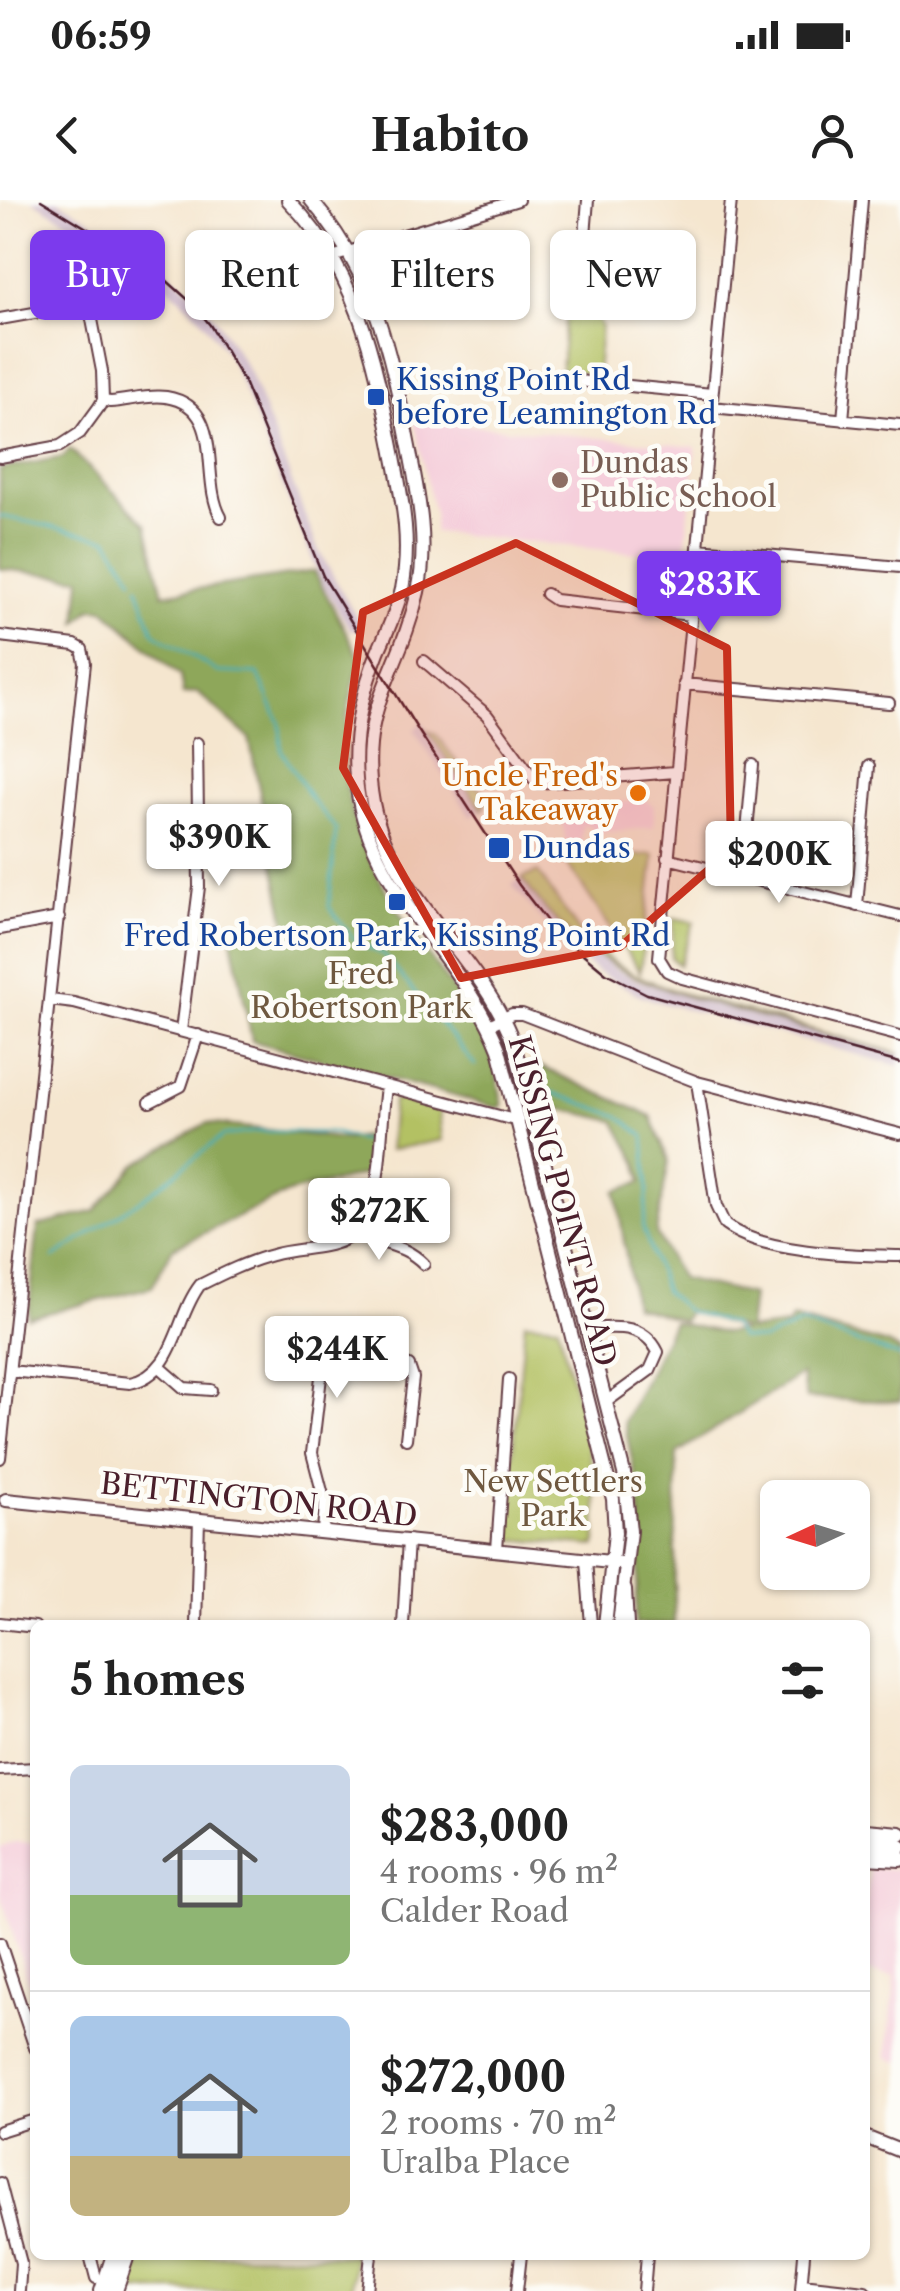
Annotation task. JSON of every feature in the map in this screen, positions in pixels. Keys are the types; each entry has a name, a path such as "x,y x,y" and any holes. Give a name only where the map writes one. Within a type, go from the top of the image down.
{"highway":[{"path":"623,1620 624,1590"},
{"path":"870,1831 900,1834"},
{"path":"870,1853 900,1846"},
{"path":"870,1855 900,1859"},
{"path":"105,2285 112,2260"},
{"path":"105,2285 122,2260"}],"main road":[{"name":"KISSING POINT ROAD","path":"288,200 311,230"},
{"name":"KISSING POINT ROAD","path":"311,200 349,251 386,336 422,526 421,572 414,605 378,698 371,728 373,802 398,867 503,1018 525,1083 629,1506 606,1620"},
{"name":"KISSING POINT ROAD","path":"334,261 352,293 371,346 407,539 398,605 370,673 358,718 354,760 359,802 373,848 387,875 488,1024 507,1078 607,1469 624,1590"},
{"name":"BETTINGTON ROAD","path":"2,1499 620,1563"},
{"path":"870,2139 900,2151"}],"street":[{"path":"334,256 518,200"},
{"path":"585,230 588,200"},
{"path":"730,200 659,958 666,971 682,978 900,1036"},
{"path":"843,420 862,200"},
{"path":"0,319 30,314"},
{"path":"0,457 67,442 80,433 103,400 102,371 91,320"},
{"path":"516,375 900,425"},
{"path":"103,400 165,397 198,414 206,429 212,499 221,518"},
{"path":"698,549 900,566"},
{"path":"546,594 556,600 691,615"},
{"path":"0,636 79,647 85,663 0,1458"},
{"path":"424,661 488,716 537,783 675,772"},
{"path":"684,684 890,704"},
{"path":"181,1031 199,887 197,743"},
{"path":"743,876 753,764"},
{"path":"857,906 869,766"},
{"path":"667,858 900,916"},
{"path":"0,929 60,918"},
{"path":"50,1000 74,1002 518,1121"},
{"path":"488,1024 522,1014 697,1082 900,1134"},
{"path":"150,1102 181,1086 198,1035"},
{"path":"697,1082 716,1206 724,1226 822,1254 900,1256"},
{"path":"10,1371 130,1383 147,1378 160,1367 200,1285 270,1255 337,1244 358,1231 372,1202 386,1086"},
{"path":"358,1231 374,1241 404,1247 424,1264"},
{"path":"588,1330 636,1330 645,1334 658,1352 650,1370 606,1402"},
{"path":"323,1532 325,1503 312,1458 323,1360 338,1356 409,1366 413,1378 406,1439"},
{"path":"160,1367 184,1388 211,1390"},
{"path":"496,1549 510,1378"},
{"path":"196,1620 199,1520"},
{"path":"403,1620 408,1540"},
{"path":"586,1560 592,1620"},
{"path":"0,1624 30,1627"},
{"path":"0,1770 30,1768"},
{"path":"0,1942 30,2033"},
{"path":"0,2131 30,2122"},
{"path":"0,2183 21,2263 19,2291"},
{"path":"92,2260 105,2285"},
{"path":"367,2291 370,2260"},
{"path":"517,2291 520,2260"},
{"path":"644,2291 647,2260"},
{"path":"804,2260 802,2288 865,2291"}],"highlighted area":[{"path":"516,543 727,648 731,850 620,947 461,978 343,768 363,612"}],"shaded area":[{"path":"32,200 58,200 107,230 82,230"},
{"path":"165,268 185,286 185,303 165,284"},
{"path":"202,320 217,320 249,371 318,549 361,625 351,631 321,581 227,354"},
{"name":"Dundas Public School","path":"414,420 696,447 684,558 434,532 434,514"},
{"path":"422,721 482,810 471,817 414,730"},
{"path":"644,799 654,806 654,827 597,833 588,825 582,827 581,839 590,857 570,861 560,811"},
{"path":"522,878 579,941 613,968 639,981 687,998 900,1054 900,1066 637,994 596,971 560,942 512,885"},
{"path":"15,1842 30,1843 30,1987 0,1894 0,1848"},
{"path":"870,1868 900,1869 900,2063 887,2057 895,1976 870,1973"}],"green space":[{"path":"565,320 597,320 601,327 597,374 561,371"},
{"name":"Fred Robertson Park","path":"70,449 147,525 163,594 314,571 361,660 349,706 345,747 347,785 355,821 386,891 486,1042 503,1106 498,1108 252,1041 231,934 286,924 249,738 197,692 183,694 180,676 104,609 92,608 77,622 81,578 0,569 0,469 63,457"},
{"path":"427,730 436,734 491,801 485,805 479,800 485,808 482,810"},
{"path":"653,854 654,857 640,972 566,862"},
{"path":"538,872 581,934 611,961 635,975 677,992 900,1054 688,997 625,972 571,935 546,909 522,878"},
{"path":"674,918 694,922 679,965 671,958"},
{"path":"532,1063 651,1116 669,1161 656,1233 681,1279 752,1295 748,1330 789,1325 792,1318 900,1351 900,1402 806,1398 801,1374 677,1453 674,1620 635,1620 641,1530 638,1490 624,1422 673,1322 725,1333 745,1330 688,1311 683,1321 634,1306 616,1191 642,1182 638,1164 615,1121 543,1105"},
{"path":"398,1099 439,1111 442,1140 389,1150 393,1101"},
{"path":"207,1123 346,1139 370,1135 367,1174 288,1193 173,1248 152,1287 28,1318 38,1226 95,1211 135,1165"},
{"name":"New Settlers Park","path":"525,1322 558,1325 591,1462 596,1546 505,1539"},
{"path":"140,2260 355,2260 352,2291 130,2291"}],"waterway":[{"path":"0,516 108,539 133,579"},
{"path":"138,587 154,633 218,672 258,674 280,724 281,750 311,799 336,829 329,907 357,943 383,954 475,1065"},
{"path":"542,1089 619,1116 644,1136 648,1189 643,1228 665,1292 687,1311 732,1325 740,1338 763,1340 802,1323 900,1357"},
{"path":"53,1258 145,1197 223,1136 260,1131 335,1133 367,1142"}],"tram line":[{"path":"41,200 155,270 210,325 244,382 323,576 416,727 519,885 553,929 606,973 647,994 900,1063"}],"place":[{"name":"Kissing Point Rd before Leamington Rd","path":"376,397"},
{"name":"Dundas Public School","path":"560,480"},
{"name":"Uncle Fred's Takeaway","path":"638,793"},
{"name":"Dundas","path":"499,848"},
{"name":"Fred Robertson Park, Kissing Point Rd","path":"397,902"}]}
